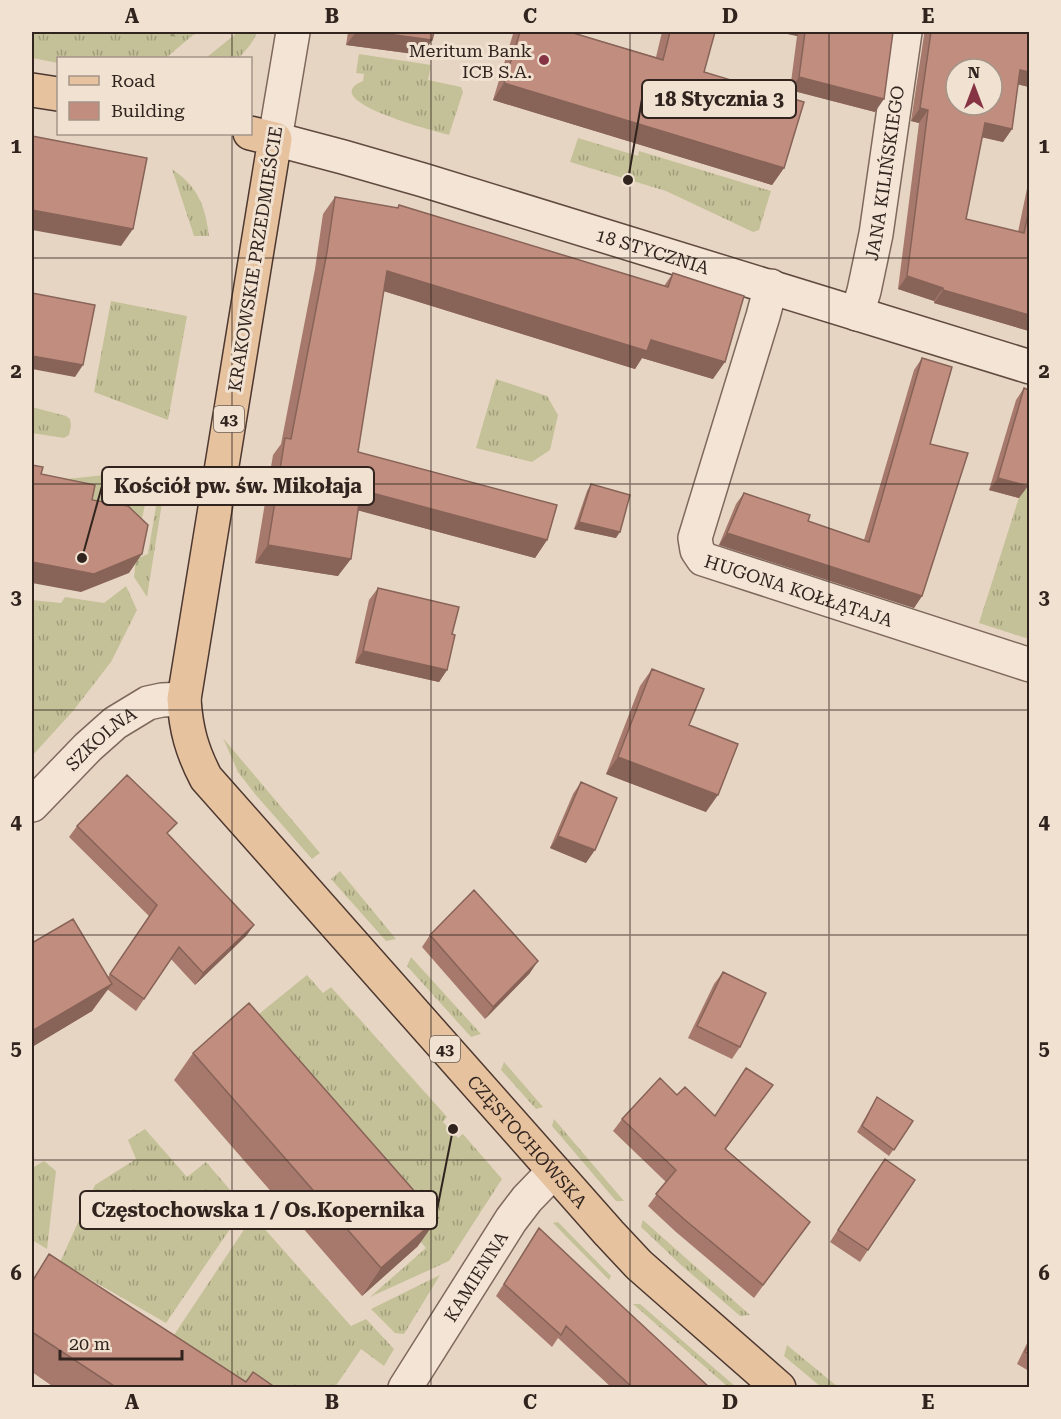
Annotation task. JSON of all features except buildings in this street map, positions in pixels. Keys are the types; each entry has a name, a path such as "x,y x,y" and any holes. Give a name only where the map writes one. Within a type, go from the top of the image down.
{"main road":[{"path":"32,90 57,94"},
{"name":"KRAKOWSKIE PRZEDMIEŚCIE","path":"184,699 263,136"},
{"name":"CZĘSTOCHOWSKA","path":"184,699 185,716 195,758 206,778 639,1265 779,1388"}],"street":[{"name":"KRAKOWSKIE PRZEDMIEŚCIE","path":"263,136 293,32"},
{"name":"JANA KILIŃSKIEGO","path":"857,314 876,234 906,32"},
{"name":"18 STYCZNIA","path":"263,136 423,180 1029,367"},
{"name":"HUGONA KOŁŁĄTAJA","path":"771,286 695,538 696,550 703,559 1029,665"},
{"name":"SZKOLNA","path":"32,805 88,747 115,723 148,703 184,699"},
{"name":"KAMIENNA","path":"405,1388 511,1220 527,1198 554,1171"}],"green space":[{"path":"32,32 201,32 193,35 167,57 57,57 57,63 32,58"},
{"path":"139,32 196,32 198,33 177,37"},
{"path":"238,32 257,32 252,43 240,57 207,57"},
{"path":"359,54 431,65 428,80 461,87 463,92 449,135 384,114 366,106 354,97 352,89 363,81 364,74 356,73"},
{"path":"578,138 638,156 639,151 771,191 759,230 753,232 666,191 570,162"},
{"path":"172,169 188,183 199,198 209,236 194,236"},
{"path":"111,301 187,316 168,420 94,392"},
{"path":"496,379 547,396 558,415 550,450 532,462 476,448"},
{"path":"32,407 70,419 69,435 64,438 32,433"},
{"path":"1029,469 1029,639 979,623"},
{"path":"153,470 137,540 47,481"},
{"path":"162,470 167,472 147,597 134,577 136,559 148,554"},
{"path":"126,586 137,610 111,662 73,711 32,756 32,600 61,603 65,597 104,603"},
{"path":"223,738 320,853 312,859 255,794 238,772"},
{"path":"340,871 396,939 386,941 331,879"},
{"path":"411,957 481,1034 471,1037 407,966"},
{"path":"307,975 323,993 331,987 447,1117 443,1122 458,1138 463,1134 502,1179 449,1261 370,1297 426,1248 238,1031"},
{"path":"504,1062 543,1107 536,1109 501,1070"},
{"path":"554,1119 624,1201 616,1201 552,1126"},
{"path":"145,1129 187,1177 206,1162 245,1207 166,1323 60,1262 95,1185 136,1159 128,1140"},
{"path":"44,1161 56,1171 47,1249 32,1240 32,1168"},
{"path":"253,1216 351,1326 366,1319 394,1349 384,1366 361,1349 335,1387 254,1387 174,1335"},
{"path":"643,1220 750,1315 740,1316 680,1264 641,1227"},
{"path":"558,1222 611,1276 609,1280 553,1223"},
{"path":"440,1275 404,1334 395,1333 371,1309"},
{"path":"633,1304 640,1304 736,1387 728,1387"},
{"path":"787,1345 838,1387 821,1387 784,1356"}],"place":[{"name":"Meritum Bank ICB S.A.","path":"544,60"},
{"name":"18 Stycznia 3","path":"628,180"},
{"name":"Kościół pw. św. Mikołaja","path":"82,558"},
{"name":"Częstochowska 1 / Os.Kopernika","path":"453,1129"}]}
